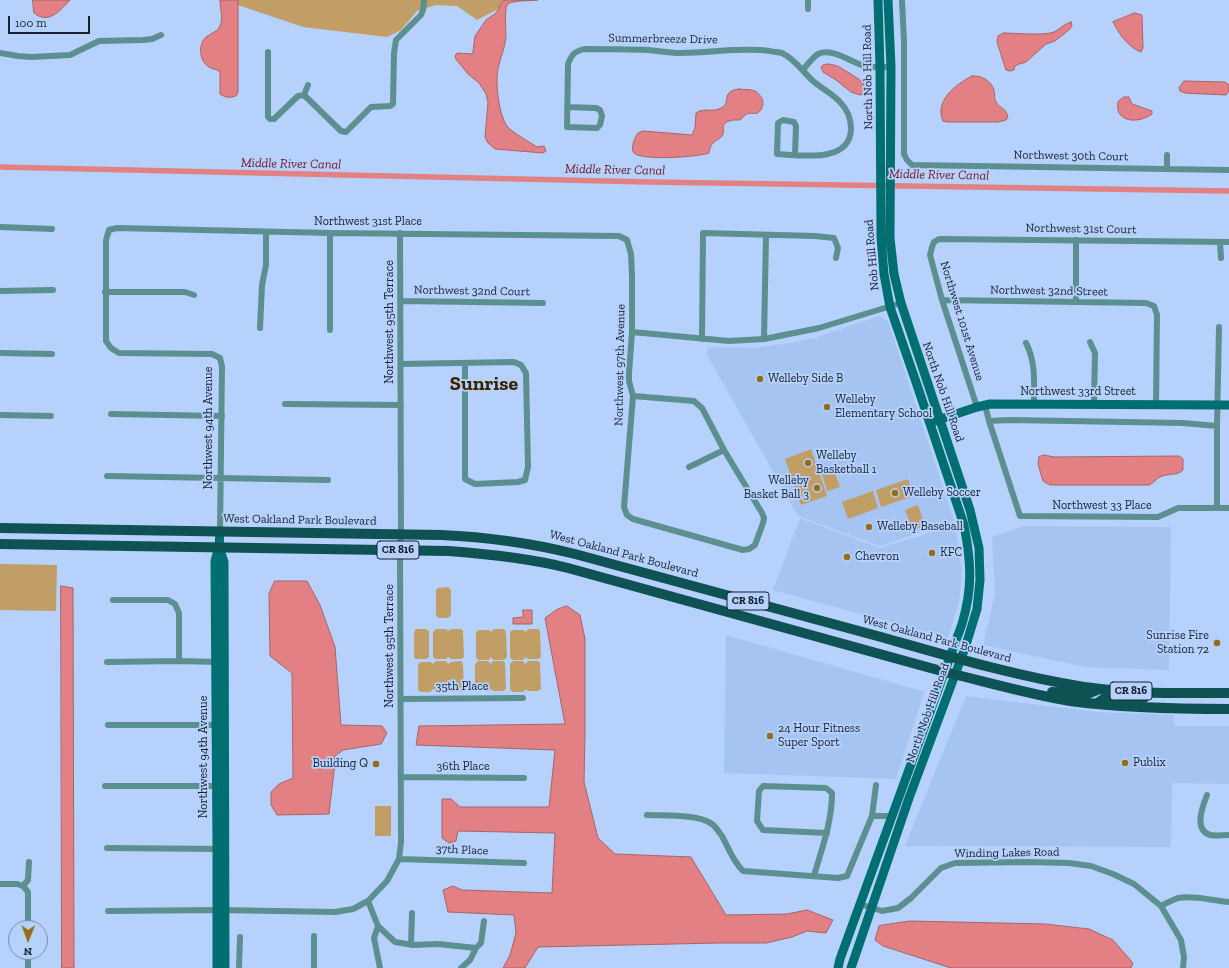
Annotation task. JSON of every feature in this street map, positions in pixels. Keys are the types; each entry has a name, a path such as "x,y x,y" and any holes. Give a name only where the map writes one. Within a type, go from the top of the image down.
{"main road":[{"name":"North Nob Hill Road","path":"878,0 885,174"},
{"name":"North Nob Hill Road","path":"885,201 890,67 888,0"},
{"name":"Nob Hill Road","path":"885,201 894,274 901,303"},
{"name":"Nob Hill Road","path":"885,201 882,254 890,307"},
{"name":"North Nob Hill Road","path":"901,303 970,510 978,543 980,580 977,609 966,647 956,658"},
{"name":"North Nob Hill Road","path":"838,968 893,816 956,658 967,608 970,579 969,549 964,525 890,307"},
{"name":"Northwest 33rd Street","path":"930,423 981,406 1034,404 1229,405"},
{"name":"West Oakland Park Boulevard","path":"0,528 401,534 490,538 552,548 1034,678 1102,689 1171,693 1229,694"},
{"name":"Northwest 94th Avenue","path":"217,968 221,910 221,849 220,662 215,561 219,547 220,532"},
{"name":"CR 816","path":"0,544 400,550 478,553 516,558 556,565 950,673 1037,694 1096,704 1151,708 1229,709"},
{"name":"North Nob Hill Road","path":"851,968 907,805 950,673"},
{"path":"1037,694 1044,691 1086,694 1102,689"},
{"path":"1096,704 1105,698 1159,698 1171,693"},
{"name":"Northwest 94th Avenue","path":"221,910 225,968"}],"street":[{"path":"304,95 342,131 346,132 371,107 390,106 393,104 394,53 396,40 421,15 424,0"},
{"path":"808,0 808,10"},
{"name":"Northwest 30th Court","path":"902,0 904,41 904,154 906,160 912,165 1229,170"},
{"path":"0,53 31,57 70,55 99,41 144,40 152,39 160,35"},
{"name":"Summerbreeze Drive","path":"567,107 596,108 600,110 602,116 600,125 597,128 567,127 567,107 568,64 575,51 584,48 647,50 681,53 762,50 781,53 791,59 814,82 828,91 841,103 849,115 851,122 851,135 846,146 836,152 814,156 795,155 777,154 778,123 782,120 794,122 796,126 795,155"},
{"path":"268,52 268,117 270,119 274,119 298,96 304,95"},
{"path":"803,70 818,54 825,53 834,53 865,66 890,67"},
{"path":"304,95 308,85"},
{"path":"1167,154 1167,169"},
{"path":"0,227 52,229"},
{"name":"Northwest 31st Place","path":"105,292 106,240 109,230 117,228 266,232 618,236 627,240"},
{"path":"260,328 262,285 266,265 266,232"},
{"path":"330,233 330,330"},
{"name":"Northwest 95th Terrace","path":"108,911 221,910 335,912 353,909 368,901 387,881 400,859 402,842 400,233"},
{"path":"702,339 703,233 766,236 815,236 834,238 838,248 836,258"},
{"path":"764,339 766,236"},
{"name":"Northwest 31st Court","path":"934,242 939,239 1229,242"},
{"name":"Northwest 97th Avenue","path":"627,240 631,254 632,276 632,332 629,381 633,396 624,507 627,515 634,519 743,550 755,546 764,518 762,512 724,450"},
{"path":"1076,240 1076,302"},
{"name":"Northwest 101st Avenue","path":"934,242 930,255 942,300 973,397 981,406 989,421 1020,516"},
{"path":"1220,242 1221,258"},
{"path":"0,291 53,290"},
{"path":"105,292 185,292 194,295"},
{"name":"Northwest 94th Avenue","path":"105,292 106,341 111,348 120,353 212,354 220,358 222,367 222,478 220,532"},
{"name":"Northwest 32nd Street","path":"942,300 1146,303 1154,306 1157,315 1156,405"},
{"name":"Northwest 32nd Court","path":"400,301 543,302"},
{"path":"632,332 729,341 764,339 818,328 901,303"},
{"path":"1217,508 1219,327"},
{"path":"1090,342 1094,353 1094,404"},
{"path":"1026,343 1033,363 1034,404"},
{"path":"0,353 52,354"},
{"path":"401,364 514,362 521,365 526,373 528,467 526,480 518,482 475,484 465,479 465,363"},
{"path":"633,396 694,401 702,408 724,450 689,467"},
{"path":"285,404 401,405"},
{"path":"111,414 222,416"},
{"path":"0,415 51,416"},
{"path":"989,421 1016,420 1183,423 1217,426"},
{"path":"107,476 328,480"},
{"name":"Northwest 33 Place","path":"1020,516 1158,517 1178,508 1229,508"},
{"path":"113,600 168,600 175,604 179,613 179,661"},
{"path":"108,662 220,662"},
{"name":"35th Place","path":"401,699 523,698"},
{"path":"108,724 220,725"},
{"name":"36th Place","path":"401,777 524,778"},
{"path":"105,786 220,786"},
{"path":"814,876 827,833 832,806 832,793 826,788 764,786 759,791 757,822 763,830 827,833"},
{"path":"647,815 696,817 713,825 721,835 736,864 743,871 838,878 847,876 872,816 876,786"},
{"path":"1207,795 1201,809 1202,830 1211,835 1229,835"},
{"path":"872,816 893,816"},
{"path":"107,848 221,849"},
{"name":"37th Place","path":"400,859 524,862"},
{"path":"23,886 28,880 29,862"},
{"name":"Winding Lakes Road","path":"860,904 882,910 898,908 911,898 941,868 955,863 1069,863 1091,866 1114,874 1134,884 1161,906 1181,940 1184,957 1183,968"},
{"path":"0,884 18,884 23,886 28,892 28,920"},
{"path":"1161,906 1178,898 1229,902"},
{"path":"368,901 378,926 395,942 476,948"},
{"path":"411,944 412,913"},
{"path":"461,968 470,960 476,948 481,943 484,921"},
{"path":"378,926 374,938 380,968"},
{"path":"314,936 314,968"},
{"path":"239,968 240,937"}],"shaded area":[{"path":"33,0 70,0 54,15 44,18 34,13"},
{"path":"220,0 238,0 238,92 236,96 231,97 226,97 220,94 220,72 210,68 203,61 201,52 203,40 219,28 222,18"},
{"path":"238,0 507,0 496,10 477,20 457,6 436,5 417,11 401,30 387,37 303,27 238,5"},
{"path":"505,0 538,0 514,2 508,4 507,6 505,45 498,69 497,82 498,99 504,121 507,126 516,134 537,147 544,146 546,151 543,153 495,149 488,143 485,137 488,102 486,94 479,83 468,74 455,58 456,54 458,53 472,54 475,36 486,20 496,13"},
{"path":"1135,13 1142,15 1143,48 1141,52 1136,50 1124,40 1113,22"},
{"path":"1071,22 1072,25 1070,29 1055,41 1046,44 1026,62 1015,66 1014,70 1006,70 997,42 998,36 1003,33 1049,33 1054,32"},
{"path":"828,64 835,65 860,80 865,87 864,94 860,95 851,92 823,72 821,67"},
{"path":"972,76 986,79 991,84 994,90 996,102 1007,114 1008,117 1006,120 998,122 943,121 941,107 944,100 953,88"},
{"path":"1184,81 1225,82 1229,85 1229,91 1226,95 1185,93 1180,91 1179,88"},
{"path":"739,89 753,90 758,93 763,101 761,109 758,113 746,114 740,120 726,122 723,126 723,135 712,144 709,153 682,157 658,158 647,157 634,153 634,140 638,133 643,131 692,135 695,128 696,113 702,110 715,110 721,108 726,103 730,92"},
{"path":"1124,97 1129,97 1132,104 1152,111 1152,114 1141,119 1134,120 1124,118 1118,109 1118,102"},
{"name":"Welleby Elementary School","path":"879,316 888,321 954,521 880,546 798,516 707,355 708,347 754,348 790,343 814,338"},
{"path":"811,449 827,496 801,505 785,459"},
{"path":"1044,455 1054,457 1179,456 1183,459 1183,470 1178,473 1160,477 1149,485 1050,485 1043,481 1038,464 1039,457"},
{"path":"834,470 840,487 827,491 822,474"},
{"name":"Welleby Soccer","path":"908,479 914,496 881,507 876,490"},
{"name":"Welleby Soccer","path":"873,491 878,508 848,519 842,502"},
{"name":"Welleby Soccer","path":"918,505 925,526 913,530 905,510"},
{"path":"800,518 880,548 955,525 962,570 959,602 948,638 773,590"},
{"path":"1024,526 1171,527 1169,670 1085,667 983,645 995,594 992,537"},
{"path":"0,564 57,565 56,611 0,610"},
{"path":"275,581 307,581 320,605 335,647 341,725 382,726 387,733 381,744 343,750 335,756 329,814 277,815 271,805 271,792 279,784 293,778 292,673 270,656 269,594"},
{"path":"61,586 73,588 74,968 62,968"},
{"path":"448,587 451,590 451,615 448,618 438,618 436,615 436,590 438,588"},
{"path":"567,606 580,615 585,639 584,782 598,838 615,854 691,857 726,915 787,914 807,910 833,920 826,933 807,931 792,937 766,943 538,947 525,968 503,968 510,955 516,933 514,915 448,912 443,890 453,886 462,890 552,893 555,833 458,831 456,841 449,843 442,838 442,799 451,799 460,807 549,807 555,750 416,745 419,726 565,724 545,618 556,610"},
{"path":"523,610 532,610 532,624 513,624 513,618 523,617"},
{"path":"416,629 426,629 429,631 429,657 426,659 416,659 414,657 414,632"},
{"path":"436,629 446,629 448,631 451,629 461,629 463,631 464,657 461,659 451,659 448,657 446,659 435,659 433,657 433,632"},
{"path":"494,629 504,629 506,632 507,657 504,660 493,660 491,657 489,660 478,660 476,657 476,632 479,630 489,630 491,632"},
{"path":"528,629 538,629 540,631 541,657 538,659 528,659 526,657 523,660 512,660 510,657 510,632 513,630 523,630 526,632"},
{"path":"726,635 922,691 925,690 896,779 724,773"},
{"path":"436,661 446,661 448,664 451,662 461,661 463,664 464,689 461,692 451,692 448,689 446,692 435,692 433,689 430,692 420,692 418,689 418,664 421,662 431,662 433,664"},
{"path":"478,661 488,661 491,664 493,661 503,661 505,663 506,689 503,691 493,691 491,689 488,691 477,691 475,689 475,664"},
{"path":"513,661 523,661 525,664 528,661 538,661 540,663 541,689 538,691 528,691 526,689 523,692 512,692 510,689 510,664"},
{"path":"966,696 1097,712 1174,715 1174,726 1229,726 1229,784 1172,783 1171,847 905,846"},
{"path":"375,806 391,806 391,836 375,836"},
{"path":"910,921 1045,924 1089,929 1113,940 1133,963 1131,968 951,968 883,946 875,940 879,926"}],"waterway":[{"name":"Middle River Canal","path":"0,167 614,181 1229,191"}],"place":[{"name":"Welleby Side B","path":"760,379"},
{"name":"Welleby Elementary School","path":"827,407"},
{"name":"Welleby Basketball 1","path":"808,463"},
{"name":"Welleby Basket Ball 3","path":"817,488"},
{"name":"Welleby Soccer","path":"895,493"},
{"name":"Welleby Baseball","path":"869,527"},
{"name":"KFC","path":"932,553"},
{"name":"Chevron","path":"847,557"},
{"name":"Sunrise Fire Station 72","path":"1217,643"},
{"name":"24 Hour Fitness Super Sport","path":"770,736"},
{"name":"Publix","path":"1125,763"},
{"name":"Building Q","path":"376,764"}],"district":[{"name":"Sunrise","path":"484,384"}]}
